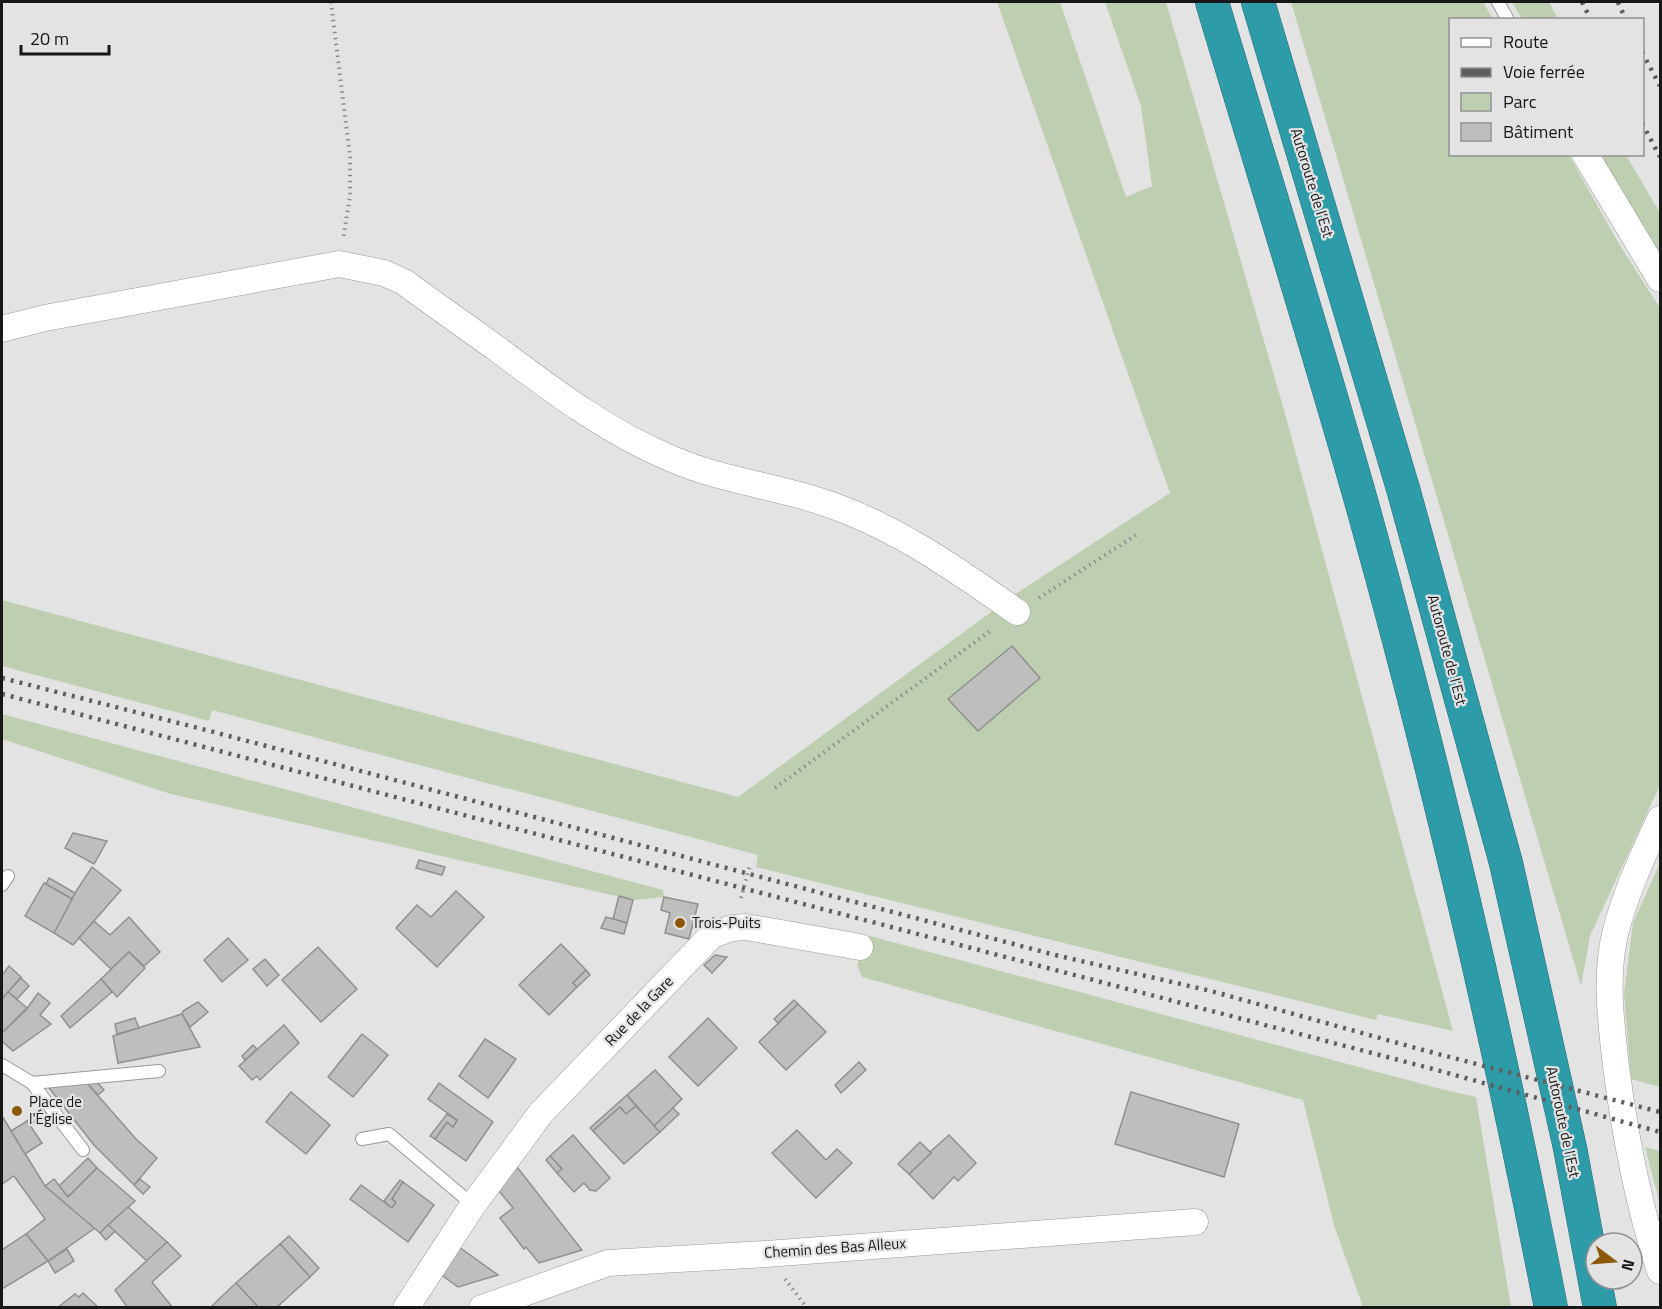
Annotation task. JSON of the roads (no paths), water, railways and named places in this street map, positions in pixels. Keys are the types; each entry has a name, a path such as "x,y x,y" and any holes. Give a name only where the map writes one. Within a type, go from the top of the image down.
{"highway":[{"path":"1212,2 1365,515 1457,867 1520,1151 1551,1308"},
{"name":"Autoroute de l’Est","path":"1258,2 1404,492 1506,863 1570,1148 1600,1308"}],"street":[{"path":"1586,156 1660,279"},
{"path":"2,329 45,318 339,264 384,273 404,282 587,414 636,442 703,471 815,500 861,516 949,564 1017,612"},
{"path":"1660,819 1625,902 1615,934 1610,991 1610,1020 1624,1130 1660,1272"},
{"name":"Rue de la Gare","path":"406,1308 473,1205 541,1113 712,935 732,928 746,927 860,946"},
{"name":"Chemin des Bas Alleux","path":"482,1308 608,1263 778,1253 1195,1222"}],"lane":[{"path":"1498,2 1507,18"},
{"path":"2,1065 32,1083 83,1150"},
{"path":"32,1083 159,1071"},
{"path":"362,1139 389,1134 473,1205"}],"railway":[{"path":"1582,2 1590,18"},
{"path":"1618,2 1625,18"},
{"path":"1644,56 1660,86"},
{"path":"1644,127 1660,157"},
{"path":"2,678 1055,955 1211,991 1423,1050 1660,1112"},
{"path":"2,694 1433,1069 1660,1132"}],"place":[{"name":"Trois-Puits","path":"680,923"},
{"name":"Place de l'Église","path":"17,1111"}]}
